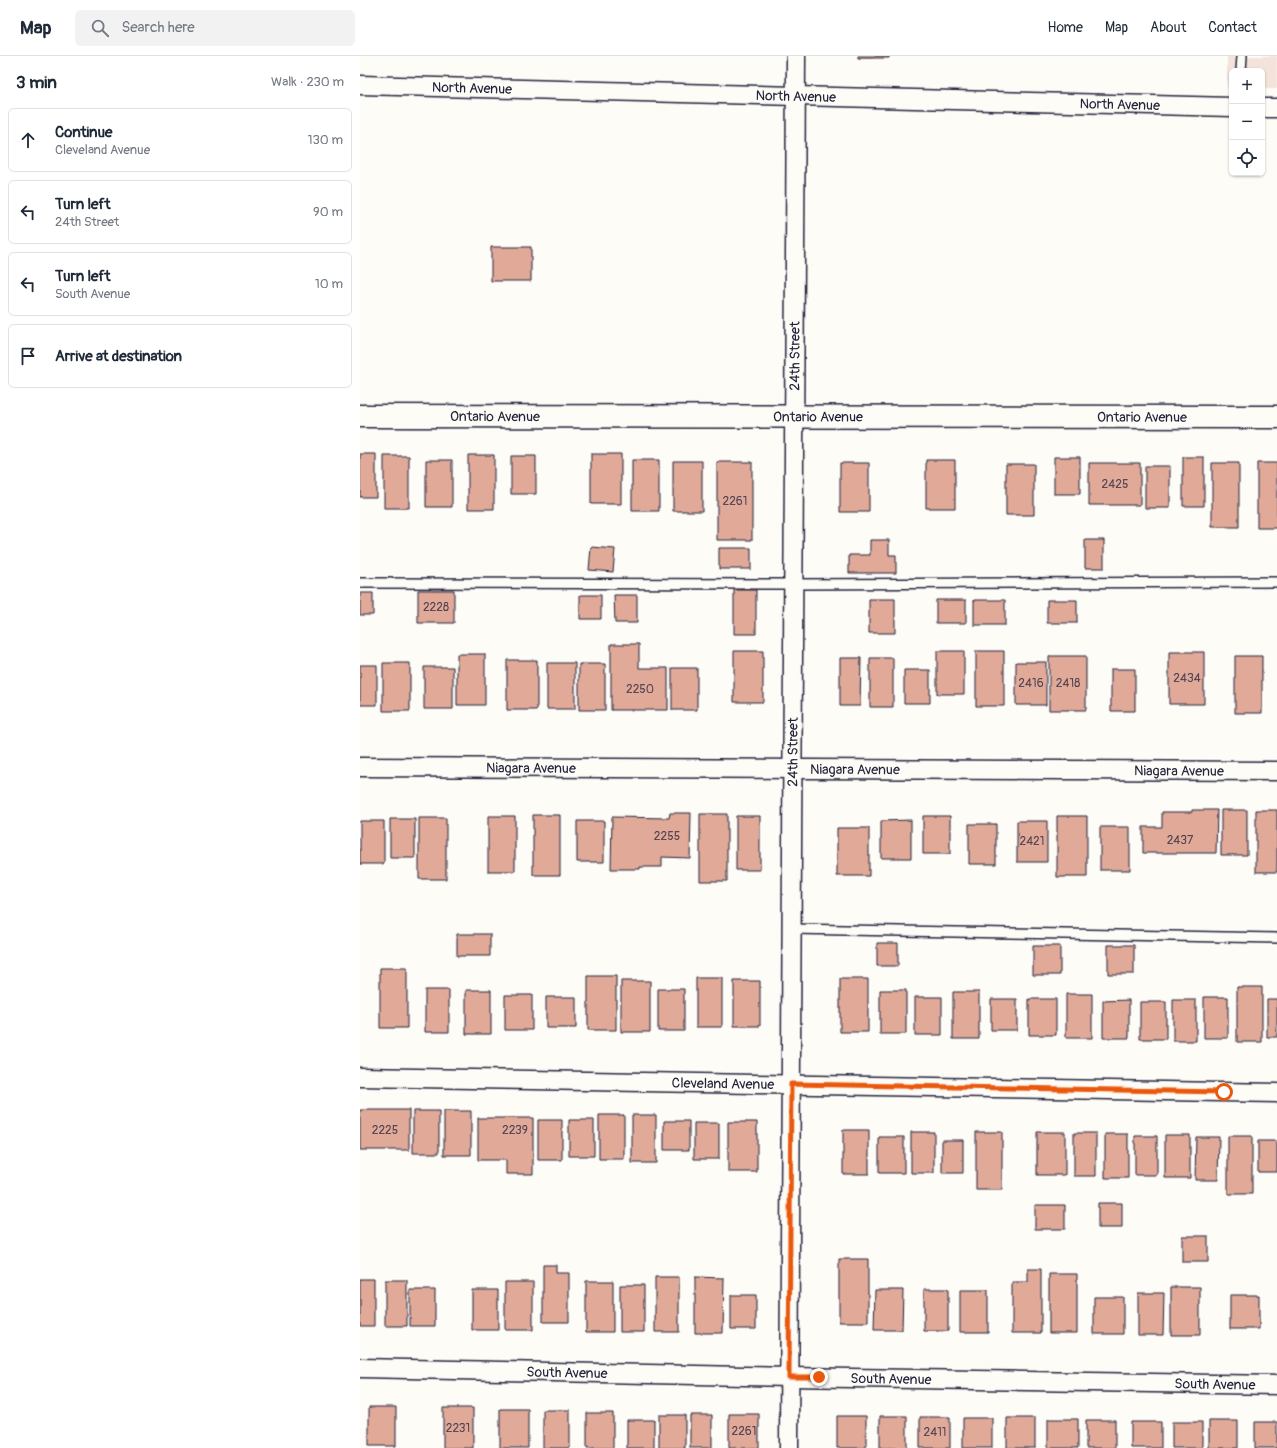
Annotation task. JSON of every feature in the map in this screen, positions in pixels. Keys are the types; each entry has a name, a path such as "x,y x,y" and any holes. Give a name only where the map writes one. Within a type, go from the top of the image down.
{"main road":[{"name":"Ontario Avenue","path":"360,416 1277,417"}],"street":[{"name":"24th Street","path":"789,1448 796,56"},
{"name":"North Avenue","path":"360,85 1229,107"},
{"path":"1265,108 1277,108"},
{"name":"Niagara Avenue","path":"360,767 1277,771"},
{"name":"Cleveland Avenue","path":"360,1077 1277,1092"},
{"name":"South Avenue","path":"360,1368 1277,1385"}],"lane":[{"path":"1242,56 1242,68"},
{"path":"360,582 793,584 1277,582"},
{"path":"791,929 1277,938"}],"shaded area":[{"path":"1227,56 1277,56 1277,89 1265,89 1265,68 1229,68 1229,88 1227,88"}],"building":[{"path":"858,56 889,56 889,58 858,58"},
{"path":"491,247 531,247 531,281 491,281"},
{"path":"360,454 376,454 376,497 360,497"},
{"path":"591,454 621,454 621,504 591,504"},
{"path":"468,455 494,455 494,509 468,509"},
{"path":"384,456 409,456 409,508 384,508"},
{"path":"511,456 536,456 536,494 511,494"},
{"path":"1054,457 1080,457 1080,494 1054,494"},
{"path":"1183,457 1204,457 1204,506 1183,506"},
{"path":"426,460 452,460 452,507 426,507"},
{"path":"632,460 659,460 659,511 632,511"},
{"path":"926,460 955,460 955,508 926,508"},
{"path":"673,461 702,461 702,511 673,511"},
{"path":"717,462 752,462 752,540 717,540"},
{"path":"840,463 869,463 869,512 840,512"},
{"path":"1089,463 1140,463 1140,505 1089,505"},
{"path":"1212,463 1239,463 1239,527 1212,527"},
{"path":"1257,463 1277,463 1277,528 1257,528"},
{"path":"1006,464 1034,464 1034,515 1006,515"},
{"path":"1145,466 1170,466 1170,508 1145,508"},
{"path":"870,540 889,540 889,555 896,555 896,573 849,573 849,555 870,555"},
{"path":"1085,540 1104,540 1104,568 1085,568"},
{"path":"591,547 615,549 613,572 589,570"},
{"path":"719,548 751,548 751,569 719,569"},
{"path":"418,590 454,590 454,623 418,623"},
{"path":"734,590 756,590 756,634 734,634"},
{"path":"360,593 373,593 373,615 360,615"},
{"path":"580,595 601,595 601,619 580,619"},
{"path":"614,595 637,595 637,623 615,623"},
{"path":"869,599 895,599 895,633 869,633"},
{"path":"936,600 966,600 966,623 936,623"},
{"path":"974,600 1005,600 1005,625 974,625"},
{"path":"1047,600 1077,600 1077,623 1047,623"},
{"path":"611,644 639,644 639,668 668,668 668,710 611,710"},
{"path":"734,651 763,651 763,702 734,702"},
{"path":"937,651 964,651 964,694 937,694"},
{"path":"976,651 1004,651 1004,706 976,706"},
{"path":"1169,652 1204,652 1204,704 1169,704"},
{"path":"457,654 485,654 485,705 457,705"},
{"path":"1049,656 1086,656 1086,710 1049,710"},
{"path":"1235,656 1262,656 1262,713 1235,713"},
{"path":"840,658 861,658 860,706 840,706"},
{"path":"870,658 893,658 893,707 870,707"},
{"path":"507,660 537,660 537,710 507,710"},
{"path":"1016,662 1046,662 1046,705 1016,705"},
{"path":"383,663 410,663 410,711 383,711"},
{"path":"547,663 575,663 575,709 547,709"},
{"path":"579,664 605,664 605,710 579,710"},
{"path":"360,665 377,665 377,705 360,705"},
{"path":"424,667 453,667 453,709 424,709"},
{"path":"672,668 697,668 697,710 672,710"},
{"path":"1111,669 1135,669 1135,711 1111,711"},
{"path":"904,670 930,670 930,703 904,703"},
{"path":"1192,810 1217,810 1216,853 1143,853 1143,827 1162,827 1162,812 1192,812"},
{"path":"1221,810 1247,810 1247,855 1221,855"},
{"path":"1256,810 1277,810 1277,872 1256,872"},
{"path":"670,813 691,813 690,858 662,857 662,867 611,869 612,817 669,818"},
{"path":"700,814 727,814 727,881 700,881"},
{"path":"533,815 560,815 560,875 533,875"},
{"path":"488,816 515,816 515,871 488,871"},
{"path":"736,816 760,816 760,870 736,870"},
{"path":"923,816 950,816 950,854 923,854"},
{"path":"1057,816 1087,816 1087,877 1057,877"},
{"path":"419,818 446,818 446,879 419,879"},
{"path":"390,819 415,819 415,858 390,858"},
{"path":"911,820 911,858 881,858 881,821"},
{"path":"360,821 384,821 384,864 360,864"},
{"path":"577,821 604,821 604,862 577,862"},
{"path":"1017,821 1047,821 1047,862 1017,862"},
{"path":"969,824 996,824 996,864 969,864"},
{"path":"1100,827 1130,827 1130,870 1100,870"},
{"path":"837,828 869,828 869,876 837,876"},
{"path":"457,934 490,934 490,956 457,956"},
{"path":"877,943 898,943 898,966 877,966"},
{"path":"1108,945 1134,945 1134,974 1108,974"},
{"path":"1033,946 1060,946 1060,975 1033,975"},
{"path":"380,968 407,968 407,1028 380,1028"},
{"path":"588,976 616,976 616,1030 588,1030"},
{"path":"696,978 722,978 722,1027 696,1027"},
{"path":"840,979 868,979 868,1032 840,1032"},
{"path":"621,981 650,981 650,1032 621,1032"},
{"path":"734,981 760,981 760,1026 734,1026"},
{"path":"1237,987 1262,987 1262,1042 1237,1042"},
{"path":"658,989 684,989 684,1031 658,1031"},
{"path":"425,990 449,990 449,1032 425,1032"},
{"path":"466,990 491,990 491,1034 466,1034"},
{"path":"880,990 906,990 906,1034 880,1034"},
{"path":"953,992 979,992 979,1039 953,1039"},
{"path":"1066,994 1092,994 1092,1038 1066,1038"},
{"path":"505,995 532,995 532,1030 505,1030"},
{"path":"546,997 576,997 576,1028 546,1028"},
{"path":"915,997 942,997 942,1035 915,1035"},
{"path":"1204,997 1228,997 1228,1038 1204,1038"},
{"path":"991,999 1017,999 1017,1030 991,1030"},
{"path":"1029,999 1056,999 1056,1035 1029,1035"},
{"path":"1267,999 1277,999 1277,1037 1267,1037"},
{"path":"1129,1000 1129,1038 1103,1038 1103,1001"},
{"path":"1173,1000 1196,1000 1196,1041 1173,1041"},
{"path":"1140,1002 1166,1002 1166,1039 1140,1039"},
{"path":"360,1110 409,1110 409,1150 360,1150"},
{"path":"413,1111 439,1111 439,1153 413,1153"},
{"path":"444,1111 471,1111 471,1155 444,1155"},
{"path":"599,1115 624,1115 624,1159 599,1159"},
{"path":"632,1115 656,1115 656,1163 632,1163"},
{"path":"478,1118 533,1118 533,1174 506,1174 506,1160 478,1160"},
{"path":"538,1120 562,1120 562,1160 538,1160"},
{"path":"569,1120 594,1120 594,1156 569,1156"},
{"path":"664,1121 689,1121 689,1150 664,1150"},
{"path":"728,1122 757,1122 757,1172 728,1172"},
{"path":"694,1123 719,1123 719,1159 694,1159"},
{"path":"843,1130 869,1130 869,1174 843,1174"},
{"path":"911,1132 934,1132 934,1173 911,1173"},
{"path":"976,1132 1002,1132 1002,1190 976,1190"},
{"path":"1037,1132 1065,1132 1065,1175 1037,1175"},
{"path":"1074,1133 1096,1133 1096,1176 1074,1176"},
{"path":"1105,1134 1128,1134 1128,1178 1105,1178"},
{"path":"1165,1135 1190,1135 1190,1178 1165,1178"},
{"path":"1135,1136 1157,1136 1157,1175 1135,1175"},
{"path":"1228,1136 1252,1136 1252,1194 1228,1194"},
{"path":"879,1137 904,1137 904,1173 879,1173"},
{"path":"1196,1137 1219,1137 1218,1180 1195,1180"},
{"path":"942,1140 963,1140 963,1173 942,1173"},
{"path":"1258,1141 1277,1141 1277,1172 1258,1172"},
{"path":"1098,1203 1122,1203 1122,1228 1098,1228"},
{"path":"1035,1205 1065,1205 1065,1229 1035,1229"},
{"path":"1182,1236 1208,1236 1208,1262 1182,1262"},
{"path":"839,1259 868,1259 868,1322 839,1322"},
{"path":"543,1265 556,1265 556,1273 569,1273 569,1322 543,1322"},
{"path":"1028,1269 1041,1269 1041,1333 1012,1333 1012,1282 1028,1282"},
{"path":"1049,1274 1077,1274 1077,1333 1049,1333"},
{"path":"655,1277 679,1277 679,1332 655,1332"},
{"path":"695,1277 724,1278 723,1333 695,1333"},
{"path":"360,1279 374,1279 374,1326 360,1326"},
{"path":"385,1280 407,1280 407,1326 385,1326"},
{"path":"586,1281 613,1281 613,1332 586,1332"},
{"path":"505,1282 533,1282 533,1330 505,1330"},
{"path":"620,1285 644,1285 644,1332 620,1332"},
{"path":"1171,1287 1200,1287 1200,1335 1171,1335"},
{"path":"924,1289 948,1289 948,1331 924,1331"},
{"path":"410,1290 435,1290 435,1326 410,1326"},
{"path":"472,1290 498,1290 498,1330 472,1330"},
{"path":"875,1290 903,1290 902,1330 874,1330"},
{"path":"960,1290 988,1290 988,1332 960,1332"},
{"path":"1138,1293 1164,1293 1163,1335 1138,1335"},
{"path":"731,1295 756,1295 756,1329 731,1329"},
{"path":"1230,1295 1259,1295 1259,1329 1230,1329"},
{"path":"1094,1297 1123,1297 1123,1334 1094,1334"},
{"path":"369,1407 396,1407 396,1446 369,1446"},
{"path":"443,1408 473,1408 473,1448 443,1448"},
{"path":"500,1409 528,1409 528,1448 500,1448"},
{"path":"543,1410 570,1410 570,1448 543,1448"},
{"path":"587,1413 613,1413 613,1448 587,1448"},
{"path":"729,1414 759,1414 759,1448 729,1448"},
{"path":"659,1415 685,1415 685,1448 659,1448"},
{"path":"690,1415 712,1415 712,1448 690,1448"},
{"path":"837,1416 866,1416 866,1448 837,1448"},
{"path":"880,1416 907,1416 907,1448 880,1448"},
{"path":"920,1417 950,1417 950,1448 920,1448"},
{"path":"963,1418 992,1418 992,1448 963,1448"},
{"path":"1007,1418 1035,1418 1035,1448 1007,1448"},
{"path":"1048,1419 1078,1419 1078,1448 1048,1448"},
{"path":"627,1420 654,1420 654,1448 627,1448"},
{"path":"1086,1420 1115,1420 1115,1448 1086,1448"},
{"path":"1209,1421 1238,1421 1238,1448 1209,1448"},
{"path":"1131,1422 1161,1422 1161,1448 1131,1448"},
{"path":"1172,1422 1202,1422 1202,1448 1172,1448"},
{"path":"1255,1422 1277,1422 1277,1448 1255,1448"}],"route":[{"path":"819,1377 789,1377 791,1084 1224,1092"}]}
